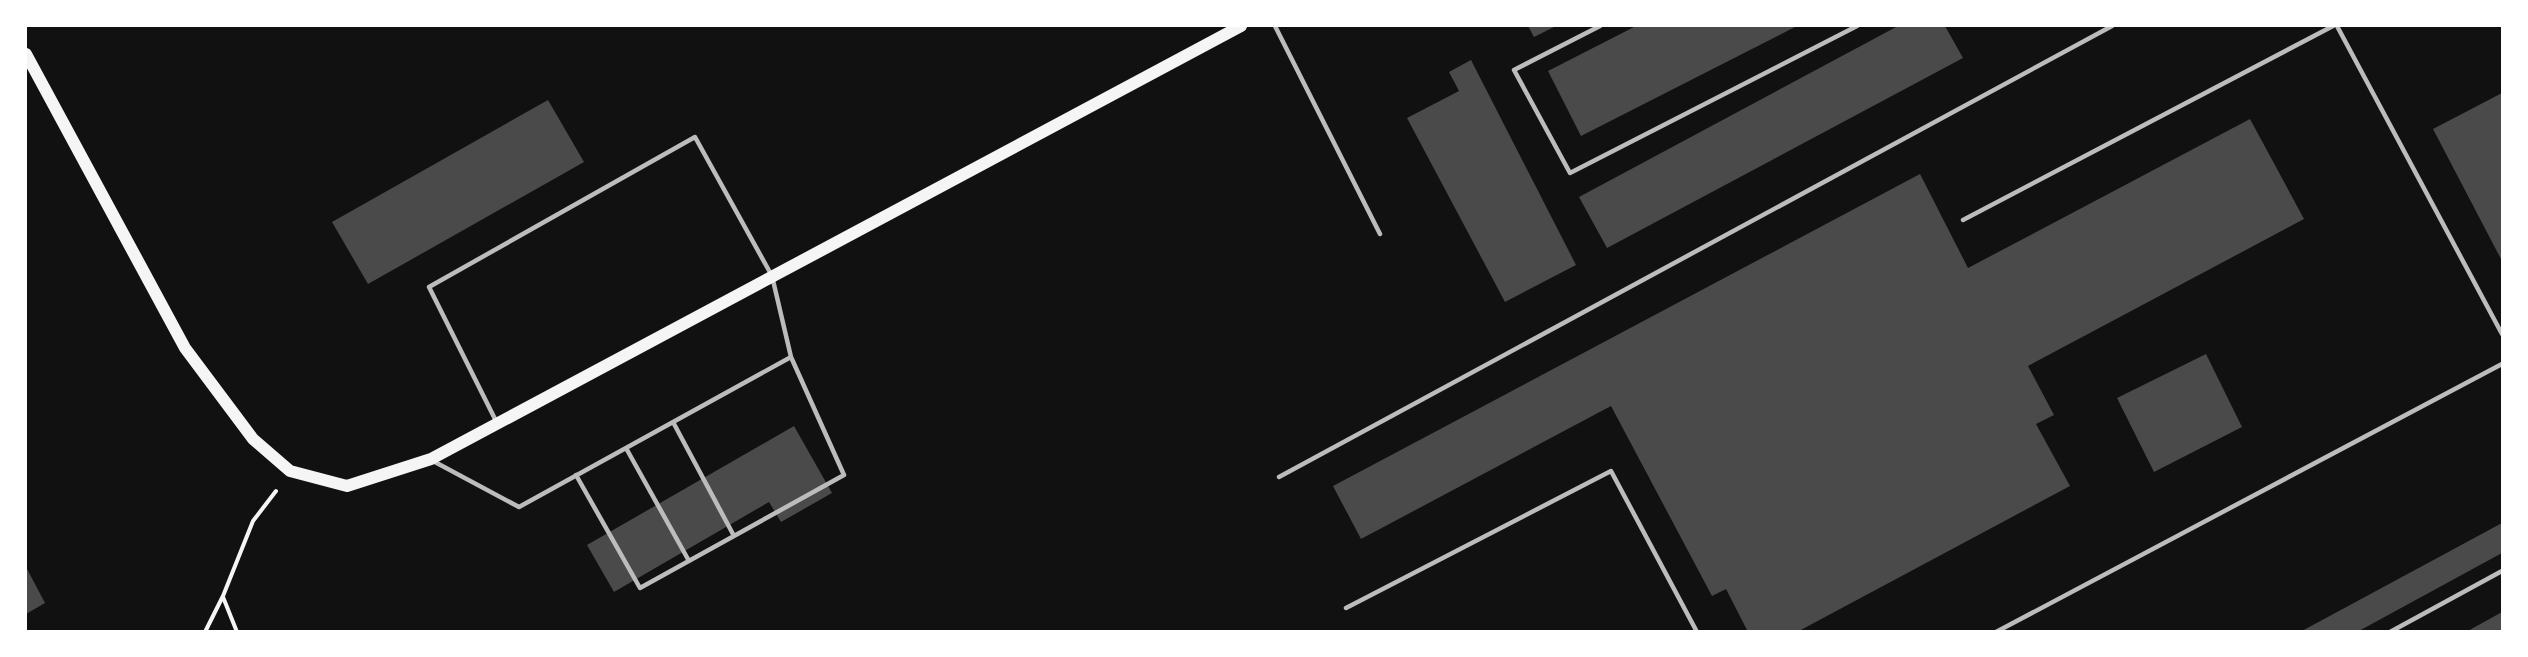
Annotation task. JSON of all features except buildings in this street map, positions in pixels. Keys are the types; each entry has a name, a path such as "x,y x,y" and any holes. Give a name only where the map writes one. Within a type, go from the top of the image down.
{"main road":[{"path":"26,54 185,348 253,439 290,471 347,486 431,459 1241,26"}],"lane":[{"path":"1275,26 1380,234"},
{"path":"1600,26 1514,70 1570,173 1857,26"},
{"path":"1279,477 2112,26"},
{"path":"1963,220 2335,26 2502,334"},
{"path":"497,424 429,287 695,137 772,276 791,357 844,475 640,588 576,475"},
{"path":"431,459 519,507 791,357"},
{"path":"1996,632 2502,364"},
{"path":"674,422 734,536"},
{"path":"626,448 689,561"},
{"path":"1346,608 1611,471 1697,632"},
{"path":"2390,632 2502,571"}],"path":[{"path":"205,632 223,596 253,521 290,471"},
{"path":"223,596 237,632"}]}
